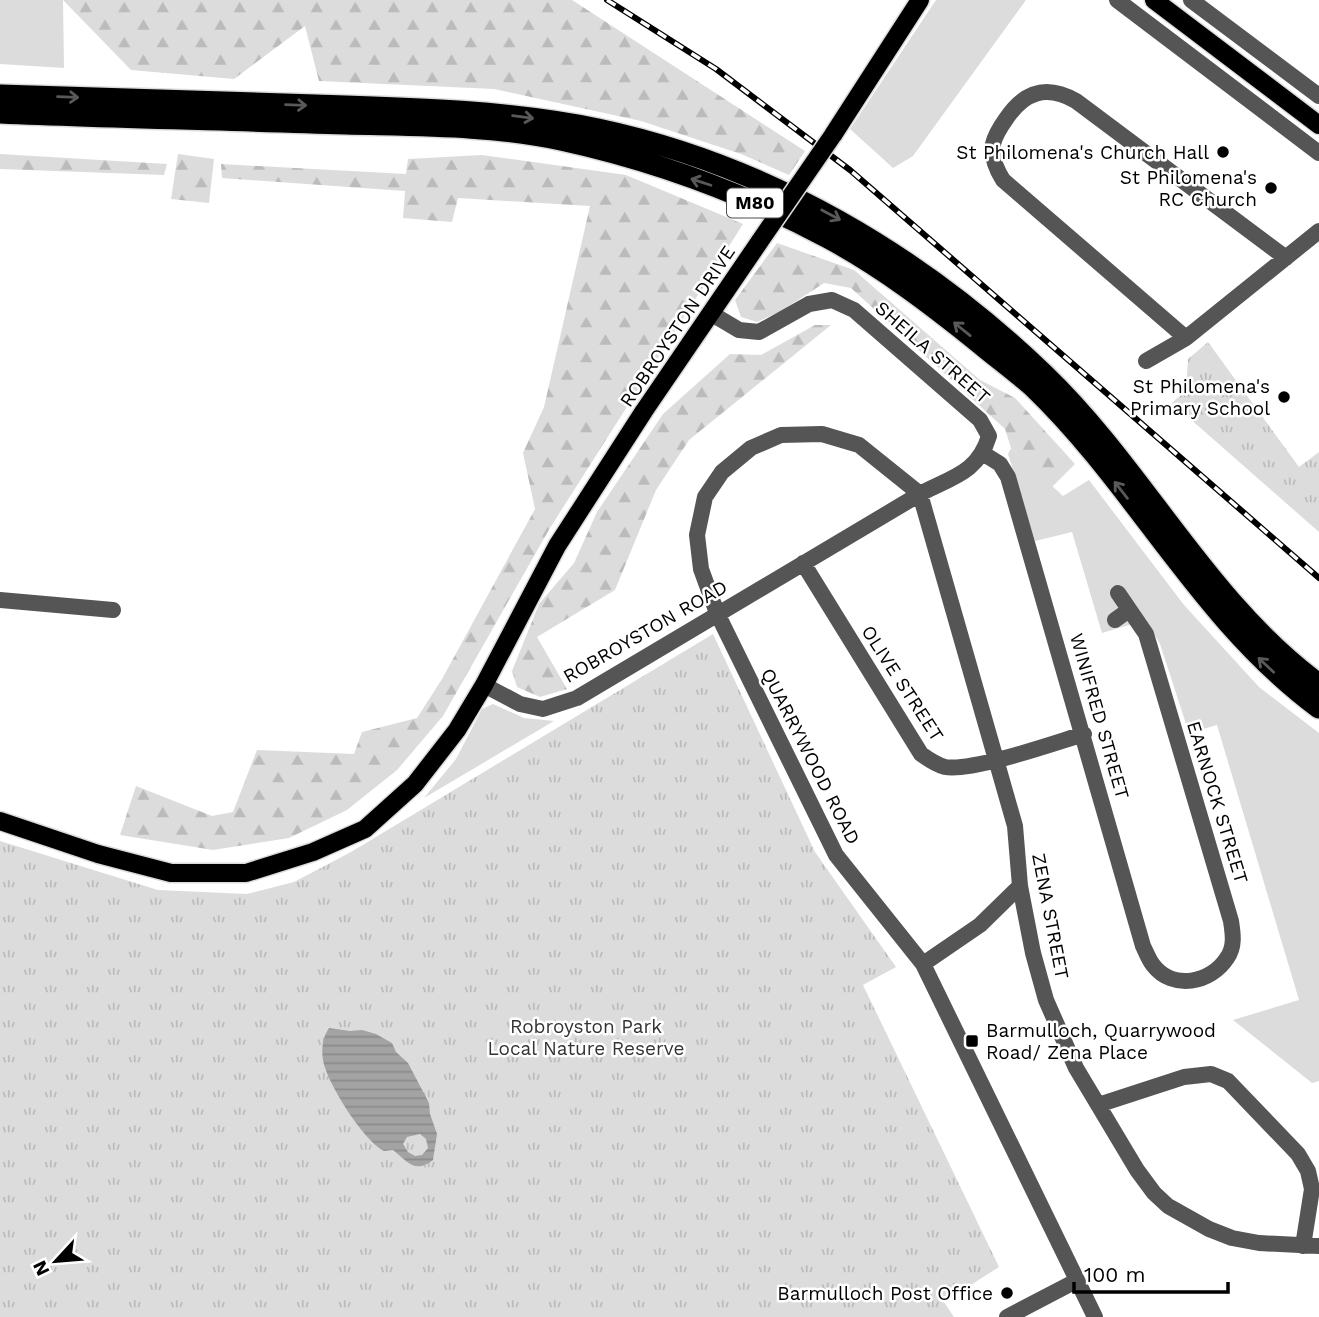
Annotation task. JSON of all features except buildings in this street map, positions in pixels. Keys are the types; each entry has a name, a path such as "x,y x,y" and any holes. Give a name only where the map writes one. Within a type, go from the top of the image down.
{"highway":[{"name":"M80","path":"0,95 436,109 512,116 600,130 637,139 710,161 780,190 839,219 942,287 1043,373 1101,437 1208,575 1245,618 1319,684"},
{"name":"M80","path":"0,113 446,127 561,140 629,158 727,190 830,239 929,302 1031,386 1080,439 1217,613 1277,675 1319,708"},
{"path":"0,121 107,116"}],"main road":[{"name":"ROBROYSTON DRIVE","path":"484,685 557,546 644,411 833,135 920,0"},
{"path":"1154,0 1319,125"},
{"path":"0,821 97,854 171,873 246,873 313,852 365,829 415,784 457,730 484,685"}],"street":[{"path":"1118,0 1319,153"},
{"path":"1191,0 1319,96"},
{"path":"1186,338 1003,180 995,167 993,142 1017,103 1031,95 1044,92 1065,94 1286,258"},
{"path":"1146,361 1186,338 1319,231"},
{"name":"SHEILA STREET","path":"712,314 739,330 759,332 809,304 832,300 854,310 980,420 989,436 984,454"},
{"name":"QUARRYWOOD ROAD","path":"920,494 859,445 822,434 782,435 751,448 722,472 705,497 697,535 701,569 718,613 836,855 923,964 1095,1317"},
{"name":"ROBROYSTON ROAD","path":"484,685 520,704 543,709 577,698 920,494 972,467 984,454"},
{"name":"WINIFRED STREET","path":"984,454 1000,464 1008,477 1143,946 1153,965 1164,975 1182,982"},
{"name":"ZENA STREET","path":"920,494 1015,826 1020,886 1033,953 1046,1000 1076,1068 1137,1170 1154,1194 1168,1206 1185,1217 1232,1238 1311,1246"},
{"name":"OLIVE STREET","path":"803,563 921,754 942,766 954,768 997,759 1084,734"},
{"name":"EARNOCK STREET","path":"1118,593 1146,634 1231,921 1234,940 1228,957 1216,971 1202,979 1182,982"},
{"path":"0,600 113,610"},
{"path":"1115,620 1129,610"},
{"path":"923,964 981,925 1020,886"},
{"path":"1098,1105 1184,1077 1211,1074 1228,1081 1298,1154 1308,1171 1312,1189 1311,1246"},
{"path":"1007,1317 1076,1281"}],"green space":[{"path":"0,0 63,0 64,68 0,64"},
{"path":"63,0 572,0 805,151 789,175 741,154 641,121 494,89 319,81 305,26 234,79 131,70"},
{"path":"936,0 1026,0 913,156 893,168 850,129"},
{"path":"0,154 167,164 164,175 0,169"},
{"path":"178,154 214,159 209,203 171,199"},
{"path":"482,155 626,175 743,224 550,528 443,716 397,770 347,810 289,838 213,850 120,835 136,786 212,816 233,812 257,750 354,754 362,732 417,718 442,679 535,509 523,453 544,407 590,206 458,198 452,222 403,218 405,191 222,178 221,164 406,174 408,159"},
{"path":"777,243 854,270 980,380 1015,398 1075,464 1052,487 1011,448 1005,429 851,288 824,283 781,311 757,322 741,317 735,300"},
{"path":"815,325 831,325 689,440 656,490 615,590 537,637 567,689 540,697 517,687 512,671 539,604 574,563 597,512 663,414 730,354 761,355"},
{"path":"1208,342 1299,467 1319,452 1319,532 1172,403 1186,390 1188,359"},
{"path":"1011,448 1063,496 1089,480 1184,605 1259,687 1319,733 1319,1081 1312,1083 1233,1020 1299,1000 1217,725 1189,733 1160,644 1146,620 1102,633 1072,532 1035,541 1008,454"},
{"name":"Robroyston Park Local Nature Reserve","path":"713,634 815,852 896,967 863,985 999,1267 944,1302 954,1317 0,1317 0,841 158,890 247,894 294,882 351,852"},
{"path":"493,704 524,718 554,721 424,798 456,759 482,709"}],"shaded area":[{"path":"329,1028 362,1030 376,1034 392,1043 396,1052 408,1063 429,1103 437,1134 433,1160 421,1166 412,1165 393,1150 384,1151 366,1135 347,1110 326,1070 322,1051","holes":["420,1134 426,1139 428,1148 422,1155 415,1156 408,1152 403,1144 407,1137"]}],"railway":[{"path":"607,0 716,69 850,170 1319,578"}],"place":[{"name":"St Philomena's Church Hall","path":"1223,152"},
{"name":"St Philomena's RC Church","path":"1271,188"},
{"name":"St Philomena's Primary School","path":"1284,397"},
{"name":"Barmulloch, Quarrywood Road/ Zena Place","path":"972,1041"},
{"name":"Barmulloch Post Office","path":"1007,1293"}]}
